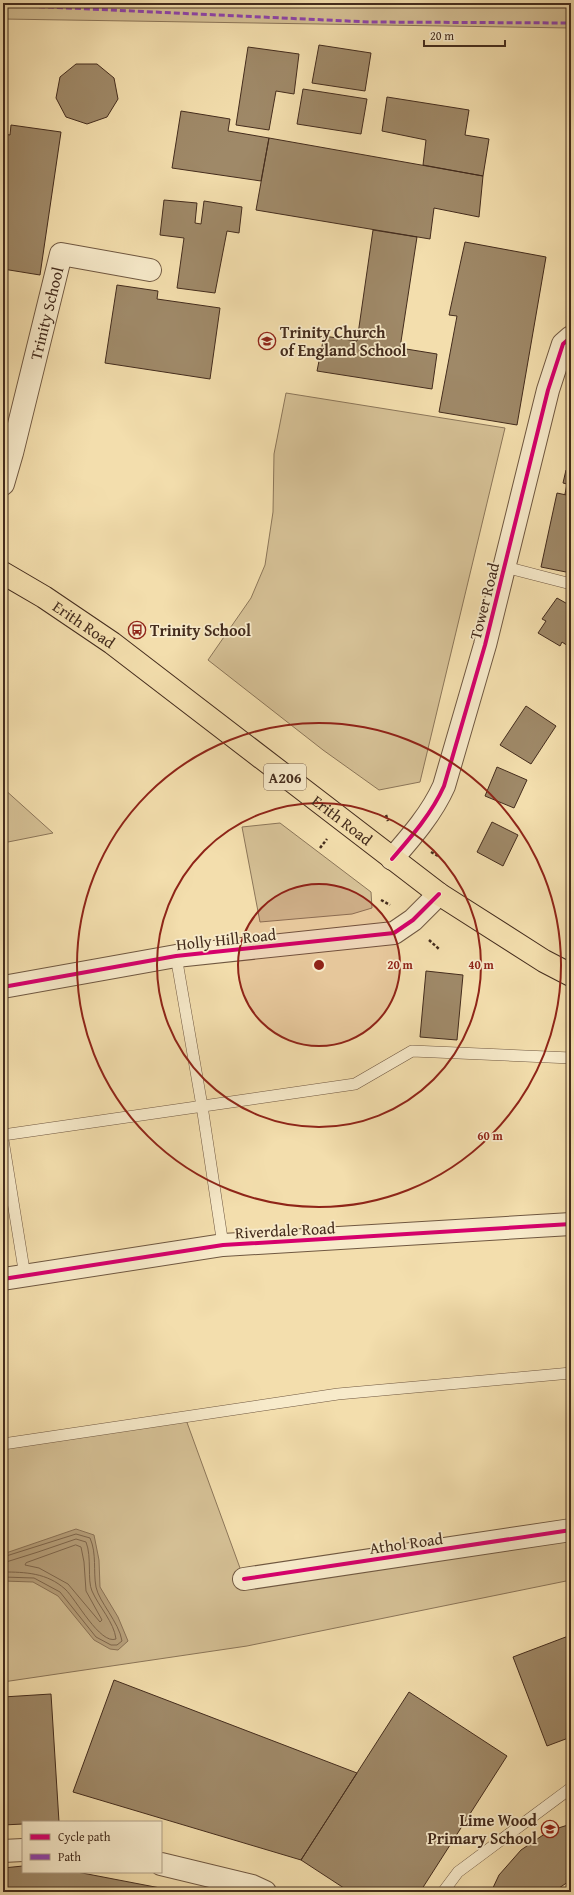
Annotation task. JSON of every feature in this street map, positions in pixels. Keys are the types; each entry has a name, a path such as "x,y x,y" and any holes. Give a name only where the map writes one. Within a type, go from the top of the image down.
{"main road":[{"name":"Erith Road","path":"3,573 44,596 112,643 392,859 440,894 544,961 571,975"}],"street":[{"name":"Trinity School","path":"3,484 61,254 150,270"},
{"name":"Tower Road","path":"392,859 437,802 444,786 506,567 548,390 563,344 571,337"},
{"name":"Holly Hill Road","path":"3,987 176,956 394,933 413,920 440,894"},
{"name":"Riverdale Road","path":"3,1279 223,1245 571,1224"},
{"name":"Athol Road","path":"244,1579 571,1530"},
{"path":"3,1851 22,1850"},
{"path":"162,1864 252,1886 265,1892"}],"lane":[{"path":"506,567 571,584"},
{"path":"176,956 202,1106 223,1245"},
{"path":"3,1136 355,1084 412,1051 571,1058"},
{"path":"3,1140 25,1276"},
{"path":"3,1444 338,1394 571,1373"},
{"path":"443,1892 458,1872 571,1788"}],"path":[{"path":"386,815 388,821"},
{"path":"320,848 327,838"},
{"path":"430,852 438,856"},
{"path":"381,900 390,905"},
{"path":"427,937 439,949"}],"shaded area":[{"path":"3,3 571,3 571,28 3,19"},
{"path":"286,393 505,428 420,782 379,790 323,750 208,660 251,598 265,565 273,512 274,454"},
{"path":"3,788 53,833 3,843"},
{"path":"280,823 371,892 372,908 352,914 260,922 242,827"},
{"path":"185,1417 244,1579 571,1530 571,1580 247,1646 3,1682 3,1444"}],"water":[{"path":"76,1529 94,1535 99,1560 100,1587 118,1617 128,1641 118,1650 110,1649 94,1640 58,1596 33,1582 3,1581 3,1554"}],"building":[{"path":"319,45 371,53 365,91 312,83"},
{"path":"248,47 299,54 294,94 276,91 269,130 236,125"},
{"path":"76,64 97,64 114,78 118,99 107,117 87,124 66,117 56,98 60,77"},
{"path":"303,89 367,99 361,134 297,124"},
{"path":"387,97 469,110 465,135 489,139 483,176 423,165 426,140 382,131"},
{"path":"181,111 230,119 228,131 269,138 261,181 172,168"},
{"path":"11,125 61,132 40,275 3,269 3,134 10,135"},
{"path":"269,138 483,176 479,217 434,208 430,239 256,210"},
{"path":"164,200 197,203 195,223 201,224 204,201 242,207 239,233 227,231 215,293 177,288 184,238 160,235"},
{"path":"373,230 417,237 400,348 437,354 432,389 317,371 324,336 357,341"},
{"path":"465,242 546,257 517,425 439,412 457,316 449,315"},
{"path":"117,285 158,291 157,299 220,308 210,379 105,363"},
{"path":"566,470 571,470 571,496 565,494 567,484 563,483"},
{"path":"557,493 571,496 571,573 541,567"},
{"path":"557,598 571,606 571,648 562,642 560,646 538,633 546,621 542,619"},
{"path":"526,706 556,726 531,764 500,745"},
{"path":"497,767 527,780 514,808 485,796"},
{"path":"492,822 518,835 503,866 477,852"},
{"path":"426,971 463,975 457,1040 420,1037"},
{"path":"571,1635 571,1737 547,1746 513,1657"},
{"path":"114,1680 357,1773 301,1860 73,1792"},
{"path":"409,1692 507,1756 420,1892 350,1892 301,1860"},
{"path":"51,1694 59,1821 22,1821 22,1824 3,1825 3,1697"},
{"name":"Lime Wood Primary School","path":"571,1824 571,1880 553,1892 491,1892 499,1875 521,1850 549,1831"},
{"path":"22,1866 22,1873 82,1873 181,1892 3,1892 3,1868"}],"marked path":[{"path":"3,5 369,22 571,23"}],"cycle path":[{"path":"392,859 428,815 444,786 485,645 548,390 563,344 571,337"},
{"path":"3,987 176,956 394,933 413,920 439,894"},
{"path":"3,1279 223,1245 571,1224"},
{"path":"244,1579 571,1530"}],"place":[{"name":"Trinity Church of England School","path":"267,341"},
{"name":"Trinity School","path":"137,630"},
{"name":"Lime Wood Primary School","path":"550,1829"}]}
